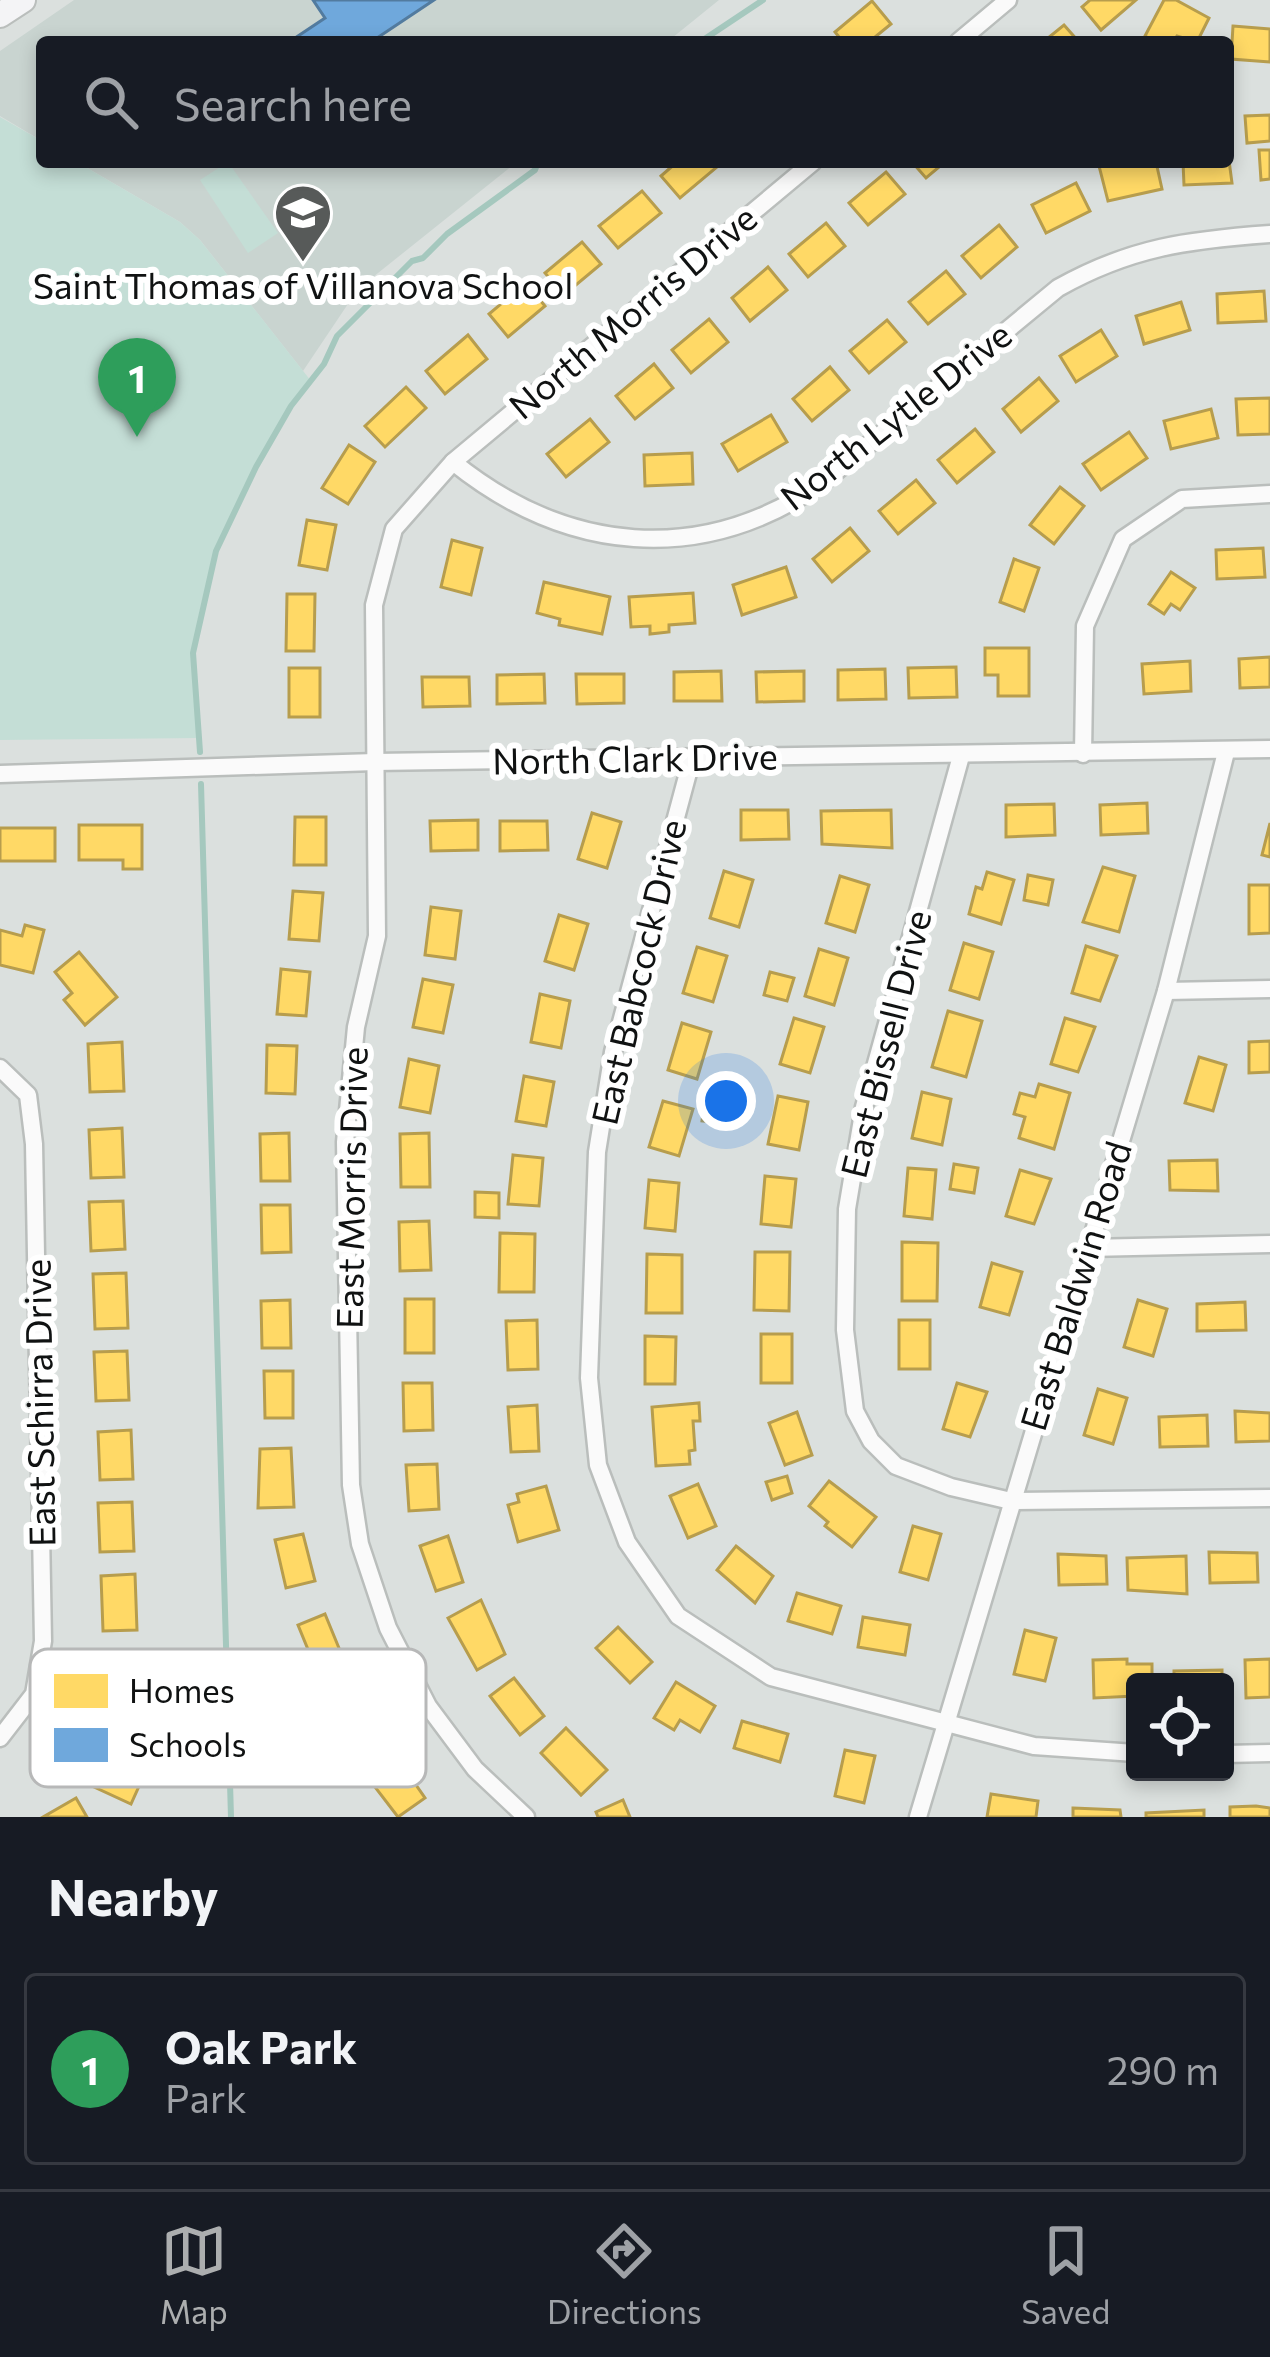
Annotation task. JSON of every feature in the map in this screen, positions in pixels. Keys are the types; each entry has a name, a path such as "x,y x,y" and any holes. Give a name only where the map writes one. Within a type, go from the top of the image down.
{"street":[{"path":"0,15 23,0"},
{"path":"965,36 1008,0"},
{"name":"North Morris Drive","path":"453,462 806,168"},
{"name":"North Lytle Drive","path":"453,462 518,507 572,528 636,539 724,530 780,510 822,483 1058,288 1095,267 1156,246 1270,234"},
{"name":"East Morris Drive","path":"399,1649 360,1544 351,1485 345,1142 356,1027 376,936 374,605 394,529 453,462"},
{"path":"1084,754 1085,626 1124,539 1182,499 1270,494"},
{"name":"North Clark Drive","path":"0,774 375,761 1270,749"},
{"name":"East Baldwin Road","path":"918,1817 1166,991 1226,752"},
{"name":"East Bissell Drive","path":"961,756 864,1107 847,1209 845,1330 855,1411 871,1441 896,1466 1011,1501"},
{"name":"East Babcock Drive","path":"692,758 613,1052 594,1188 589,1378 598,1465 627,1542 678,1616 770,1677 1034,1746 1126,1752"},
{"path":"1166,991 1270,989"},
{"name":"East Schirra Drive","path":"0,1068 28,1095 34,1144 42,1649"},
{"path":"1088,1248 1270,1244"},
{"path":"1011,1501 1270,1498"},
{"name":"East Schirra Drive","path":"0,1738 30,1699"},
{"name":"East Morris Drive","path":"426,1702 475,1768 526,1817"},
{"path":"1234,1754 1270,1753"}],"shaded area":[{"path":"74,0 719,0 674,36 36,36 36,137 0,116 0,51"},
{"name":"Saint Thomas of Villanova School","path":"87,168 509,168 358,289 303,371 200,240 180,222"}],"green space":[{"path":"0,117 36,138 36,168 87,168 180,222 200,240 311,381 252,474 207,583 193,653 199,738 0,740"},
{"path":"219,168 232,168 278,233 248,253 200,180"}],"building: Homes":[{"path":"1090,0 1136,0 1101,30 1082,7"},
{"path":"1164,0 1176,0 1209,18 1200,36 1145,36"},
{"path":"872,1 891,24 876,36 838,36 835,32"},
{"path":"1064,25 1074,36 1050,36"},
{"path":"1233,26 1270,29 1270,62 1234,59"},
{"path":"1270,115 1270,141 1247,143 1245,116"},
{"path":"1259,150 1270,150 1270,179 1261,180"},
{"path":"670,168 716,168 680,198 661,176"},
{"path":"917,168 938,168 926,178"},
{"path":"1100,168 1157,168 1162,189 1108,201"},
{"path":"1183,168 1230,168 1232,183 1184,185"},
{"path":"886,172 905,194 868,225 849,203"},
{"path":"1076,183 1090,211 1046,233 1032,205"},
{"path":"642,191 661,213 618,248 599,226"},
{"path":"826,223 845,246 808,277 789,254"},
{"path":"999,225 1017,247 981,278 962,256"},
{"path":"582,242 601,264 564,295 545,273"},
{"path":"768,267 787,290 750,321 732,298"},
{"path":"946,271 965,294 928,324 909,302"},
{"path":"526,283 545,306 508,337 489,314"},
{"path":"1264,291 1266,321 1218,323 1217,294"},
{"path":"1181,302 1190,330 1144,344 1136,316"},
{"path":"709,319 728,342 691,373 672,350"},
{"path":"887,320 906,342 869,373 850,351"},
{"path":"1101,330 1117,356 1076,382 1060,356"},
{"path":"468,335 487,359 445,394 426,371"},
{"path":"654,364 673,388 635,419 616,396"},
{"path":"830,367 849,390 812,421 793,399"},
{"path":"1039,378 1058,401 1021,432 1003,409"},
{"path":"406,387 426,408 385,447 365,426"},
{"path":"1270,398 1270,434 1238,435 1236,399"},
{"path":"1211,409 1218,438 1171,449 1164,421"},
{"path":"771,415 787,442 738,471 722,444"},
{"path":"590,419 609,442 566,477 547,454"},
{"path":"975,429 994,452 957,483 938,460"},
{"path":"1129,432 1147,458 1101,490 1083,464"},
{"path":"349,445 375,462 348,504 322,488"},
{"path":"692,453 693,484 645,486 644,455"},
{"path":"916,480 935,503 898,534 879,511"},
{"path":"1060,487 1084,506 1054,544 1030,525"},
{"path":"307,520 336,525 327,570 299,565"},
{"path":"850,528 869,551 832,582 813,559"},
{"path":"452,540 482,548 471,595 441,587"},
{"path":"1263,548 1265,577 1217,579 1216,550"},
{"path":"1014,559 1039,568 1024,611 1000,602"},
{"path":"786,567 796,597 742,615 733,585"},
{"path":"1171,572 1195,588 1180,610 1171,604 1164,614 1149,604"},
{"path":"544,582 610,597 602,634 559,625 560,619 537,613"},
{"path":"693,593 695,623 669,625 669,632 650,634 650,626 631,627 629,597"},
{"path":"287,594 315,594 314,651 286,651"},
{"path":"985,648 1029,648 1029,696 998,696 998,675 985,675"},
{"path":"1270,657 1270,687 1240,688 1239,659"},
{"path":"1190,661 1191,691 1144,694 1142,664"},
{"path":"956,667 957,697 909,698 908,668"},
{"path":"289,668 320,668 320,717 289,717"},
{"path":"885,669 886,699 838,700 838,670"},
{"path":"721,671 722,701 674,701 674,672"},
{"path":"804,671 804,701 757,702 756,672"},
{"path":"544,674 545,703 497,704 497,675"},
{"path":"576,674 624,674 624,703 577,704"},
{"path":"422,677 469,677 470,706 423,707"},
{"path":"1147,803 1148,833 1101,835 1100,805"},
{"path":"1054,804 1055,835 1006,837 1006,805"},
{"path":"741,810 788,810 789,839 741,840"},
{"path":"891,810 892,848 822,844 821,811"},
{"path":"592,813 621,822 607,868 578,859"},
{"path":"295,817 326,817 326,865 294,865"},
{"path":"478,820 478,850 431,851 430,821"},
{"path":"500,821 547,821 548,850 500,851"},
{"path":"1270,823 1270,857 1262,855"},
{"path":"79,825 142,825 142,869 123,869 123,860 79,860"},
{"path":"0,828 55,828 55,861 0,861"},
{"path":"1103,867 1135,876 1119,932 1083,922"},
{"path":"724,871 753,880 739,927 710,918"},
{"path":"987,872 1014,880 1001,924 969,914 976,887 982,889"},
{"path":"1028,875 1053,880 1048,905 1024,900"},
{"path":"840,876 869,885 855,932 826,923"},
{"path":"1249,885 1270,885 1270,933 1249,934"},
{"path":"293,891 323,893 319,941 289,939"},
{"path":"431,907 461,911 455,959 425,955"},
{"path":"559,915 588,924 574,970 545,961"},
{"path":"25,925 44,930 33,973 0,965 0,930 22,936"},
{"path":"964,943 993,952 979,999 950,990"},
{"path":"1086,946 1117,956 1100,1001 1072,993"},
{"path":"697,947 727,956 713,1002 683,993"},
{"path":"819,949 848,958 834,1005 805,996"},
{"path":"79,952 117,997 85,1025 64,1000 72,993 55,972"},
{"path":"281,969 310,972 306,1016 277,1014"},
{"path":"770,972 794,978 787,1001 764,995"},
{"path":"423,979 453,985 443,1033 413,1027"},
{"path":"540,994 570,1001 561,1048 531,1042"},
{"path":"948,1011 982,1021 966,1077 932,1067"},
{"path":"794,1018 824,1027 810,1073 780,1064"},
{"path":"1065,1018 1095,1027 1078,1072 1051,1064"},
{"path":"682,1023 711,1032 697,1079 668,1070"},
{"path":"1270,1041 1270,1072 1249,1073 1249,1042"},
{"path":"122,1042 124,1091 90,1092 88,1044"},
{"path":"267,1045 297,1046 295,1094 266,1093"},
{"path":"1199,1057 1226,1065 1213,1111 1185,1103"},
{"path":"409,1059 439,1066 430,1113 400,1107"},
{"path":"524,1076 554,1082 546,1126 516,1121"},
{"path":"1039,1084 1070,1093 1054,1149 1019,1138 1025,1117 1014,1114 1020,1093 1035,1097"},
{"path":"922,1092 951,1099 942,1145 912,1138"},
{"path":"778,1096 808,1102 799,1150 768,1144"},
{"path":"663,1101 693,1109 679,1156 649,1147"},
{"path":"704,1104 724,1106 723,1123 702,1121"},
{"path":"122,1128 124,1177 91,1178 89,1130"},
{"path":"289,1133 290,1181 261,1181 260,1134"},
{"path":"429,1133 430,1187 401,1187 400,1134"},
{"path":"513,1155 543,1158 539,1206 508,1204"},
{"path":"1217,1160 1218,1191 1170,1190 1169,1161"},
{"path":"954,1164 978,1168 974,1193 950,1189"},
{"path":"908,1168 936,1170 932,1219 904,1216"},
{"path":"1020,1170 1051,1179 1034,1224 1006,1216"},
{"path":"765,1176 796,1179 791,1227 761,1224"},
{"path":"649,1180 679,1183 675,1231 645,1228"},
{"path":"475,1192 499,1193 499,1218 475,1217"},
{"path":"123,1201 125,1249 91,1251 89,1202"},
{"path":"261,1205 290,1205 291,1252 262,1253"},
{"path":"429,1221 431,1270 400,1271 399,1222"},
{"path":"500,1233 535,1234 534,1292 499,1292"},
{"path":"902,1242 938,1243 937,1301 902,1301"},
{"path":"755,1252 790,1252 789,1311 754,1310"},
{"path":"647,1254 682,1255 682,1313 646,1313"},
{"path":"992,1263 1022,1272 1009,1315 980,1307"},
{"path":"126,1273 128,1328 95,1329 93,1274"},
{"path":"405,1299 434,1299 434,1353 405,1353"},
{"path":"290,1300 291,1348 262,1348 261,1301"},
{"path":"1138,1300 1167,1309 1153,1356 1124,1347"},
{"path":"1245,1302 1246,1330 1197,1331 1197,1304"},
{"path":"537,1320 538,1369 508,1370 506,1321"},
{"path":"899,1320 930,1320 930,1369 899,1369"},
{"path":"761,1334 792,1334 792,1383 761,1383"},
{"path":"645,1336 676,1337 675,1384 645,1384"},
{"path":"127,1351 129,1400 96,1401 94,1352"},
{"path":"264,1371 293,1371 293,1418 265,1418"},
{"path":"403,1383 432,1383 433,1430 404,1431"},
{"path":"957,1383 987,1392 970,1437 943,1429"},
{"path":"1098,1389 1127,1398 1113,1444 1084,1435"},
{"path":"699,1403 700,1421 693,1421 695,1450 689,1451 690,1464 656,1466 652,1407"},
{"path":"537,1405 539,1451 511,1452 508,1407"},
{"path":"1235,1411 1270,1413 1270,1441 1236,1442"},
{"path":"797,1412 812,1455 785,1465 769,1423"},
{"path":"1207,1415 1208,1446 1160,1447 1159,1417"},
{"path":"131,1430 133,1479 100,1480 98,1432"},
{"path":"291,1448 294,1507 258,1508 260,1449"},
{"path":"437,1464 439,1509 409,1511 406,1465"},
{"path":"787,1476 792,1493 772,1500 766,1482"},
{"path":"829,1481 876,1517 852,1547 809,1506"},
{"path":"698,1484 716,1526 688,1538 670,1496"},
{"path":"546,1486 559,1530 518,1542 508,1505 519,1502 517,1494"},
{"path":"132,1502 134,1551 100,1552 98,1503"},
{"path":"913,1526 941,1534 928,1580 900,1572"},
{"path":"303,1534 315,1581 286,1588 275,1540"},
{"path":"448,1536 463,1582 436,1591 420,1546"},
{"path":"736,1546 773,1576 755,1603 717,1570"},
{"path":"1209,1552 1257,1553 1258,1582 1210,1583"},
{"path":"1058,1554 1106,1556 1107,1584 1059,1585"},
{"path":"1186,1556 1187,1594 1128,1590 1127,1558"},
{"path":"135,1574 137,1630 103,1631 101,1576"},
{"path":"797,1593 841,1606 832,1634 788,1621"},
{"path":"481,1600 505,1654 477,1670 448,1618"},
{"path":"325,1614 339,1649 308,1649 298,1625"},
{"path":"863,1617 910,1625 905,1655 858,1647"},
{"path":"618,1627 652,1662 630,1683 596,1648"},
{"path":"1025,1630 1056,1638 1045,1681 1014,1674"},
{"path":"1270,1659 1270,1697 1246,1698 1245,1660"},
{"path":"1093,1660 1152,1664 1152,1673 1126,1673 1126,1696 1094,1698"},
{"path":"1222,1670 1222,1673 1174,1673"},
{"path":"514,1678 544,1716 520,1735 490,1696"},
{"path":"676,1682 715,1706 700,1732 680,1720 674,1730 654,1718"},
{"path":"742,1721 788,1734 780,1762 734,1748"},
{"path":"566,1728 607,1770 581,1795 541,1753"},
{"path":"845,1750 875,1756 864,1803 835,1796"},
{"path":"94,1787 139,1787 131,1804"},
{"path":"375,1787 417,1787 425,1798 398,1817"},
{"path":"991,1794 1038,1801 1036,1817 987,1817"},
{"path":"76,1798 87,1817 43,1817"},
{"path":"623,1800 630,1817 598,1817 596,1812"},
{"path":"1230,1807 1270,1808 1270,1817 1230,1817"},
{"path":"1073,1808 1120,1810 1121,1817 1073,1817"},
{"path":"1204,1810 1204,1817 1146,1817 1146,1813"}],"building: Schools":[{"path":"313,0 434,0 380,36 298,36 325,18"}],"waterway":[{"path":"709,36 763,0"},
{"path":"200,752 193,653 216,551 291,406 324,364 337,336 412,261 423,258 447,234 536,168"},
{"path":"201,784 226,1649"},
{"path":"230,1787 231,1817"}],"place":[{"name":"Saint Thomas of Villanova School","path":"303,264"},
{"name":"Oak Park","path":"137,437"}]}
